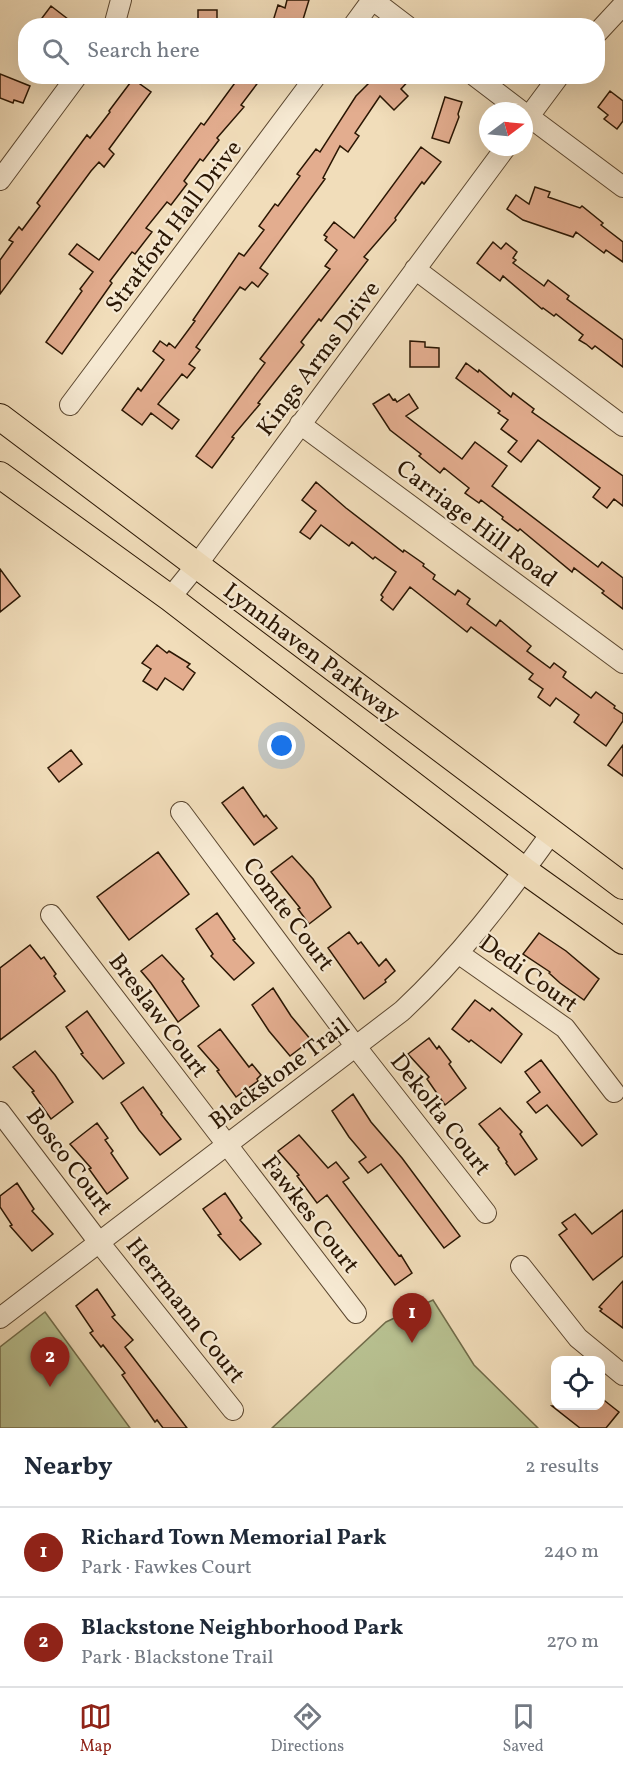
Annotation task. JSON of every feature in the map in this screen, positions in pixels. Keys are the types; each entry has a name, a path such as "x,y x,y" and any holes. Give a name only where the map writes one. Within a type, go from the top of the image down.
{"main road":[{"name":"Lynnhaven Parkway","path":"0,417 623,886"},
{"name":"Lynnhaven Parkway","path":"0,475 170,598 525,871 623,941"}],"street":[{"path":"116,18 122,0"},
{"path":"359,18 372,0 396,18"},
{"path":"605,24 623,5"},
{"path":"0,180 70,84"},
{"name":"Stratford Hall Drive","path":"70,405 310,84"},
{"path":"485,84 508,102"},
{"path":"533,107 552,84"},
{"path":"533,122 623,187"},
{"name":"Kings Arms Drive","path":"170,598 499,156"},
{"path":"415,269 623,426"},
{"name":"Carriage Hill Road","path":"300,424 623,663"},
{"name":"Comte Court","path":"181,812 356,1047"},
{"name":"Blackstone Trail","path":"0,1318 402,1011 431,984 458,953 525,871 552,832"},
{"name":"Breslaw Court","path":"51,915 226,1145"},
{"name":"Dedi Court","path":"458,953 565,1028 614,1092"},
{"name":"Dekolta Court","path":"356,1047 486,1213"},
{"name":"Bosco Court","path":"0,1112 98,1241"},
{"name":"Fawkes Court","path":"226,1145 356,1314"},
{"name":"Herrmann Court","path":"98,1241 233,1410"},
{"path":"521,1266 578,1338 623,1375"}],"green space":[{"path":"433,1300 474,1365 538,1428 272,1428 386,1322"},
{"path":"45,1312 130,1428 0,1428 0,1347"}],"building":[{"path":"287,0 309,0 303,18 274,18 278,5 285,8"},
{"path":"51,6 67,18 42,18"},
{"path":"198,10 217,10 217,18 198,18"},
{"path":"0,74 18,81 18,84 30,86 23,103 14,100 13,103 0,98"},
{"path":"129,84 140,84 151,92 109,149 114,154 104,167 99,162 91,171 0,294 0,260 13,242 9,240 19,227 22,230 40,206 37,203 87,135 90,138"},
{"path":"234,84 257,84 241,105 244,107 217,138 219,140 203,161 200,159 184,181 187,184 171,205 167,202 146,228 152,232 135,254 132,252 110,281 112,283 62,354 46,342 93,272 69,254 77,244 99,260 201,123 204,125"},
{"path":"368,84 406,84 401,89 408,96 394,110 380,96 355,133 359,136 348,152 340,146 323,178 325,179 260,268 268,274 258,287 252,282 245,290 240,287 196,347 200,350 189,364 195,368 187,378 182,374 158,404 179,420 172,429 151,413 142,425 122,410 138,388 141,391 164,360 153,351 160,341 167,346 169,343 175,348 239,253 244,256 264,230 259,226 275,204 278,206 300,176 297,174 316,149 320,152 356,96"},
{"path":"610,91 623,101 623,121 617,129 604,119 608,115 598,107"},
{"path":"445,97 462,102 449,143 432,138"},
{"path":"421,147 441,162 424,184 422,182 395,218 396,220 364,257 368,260 321,321 319,319 301,342 304,345 232,437 234,438 212,468 196,456 265,363 260,359 330,269 325,266 337,250 325,240 327,237 324,235 334,222 354,238"},
{"path":"535,187 550,192 548,197 580,208 582,206 603,223 601,225 623,242 623,262 606,250 604,253 576,232 573,237 523,220 507,209 516,195 529,204"},
{"path":"493,242 501,249 506,243 517,252 513,263 544,286 548,280 569,296 567,299 623,340 623,367 595,346 592,349 579,340 583,335 556,314 554,316 542,309 503,276 500,281 477,263"},
{"path":"410,341 425,342 425,347 439,348 439,367 410,367"},
{"path":"466,363 478,372 479,370 511,397 513,393 534,409 532,412 623,476 623,506 614,499 607,508 593,497 600,488 538,440 521,462 508,452 517,441 501,429 508,420 498,413 500,411 456,378"},
{"path":"389,394 397,402 409,394 418,408 406,416 462,459 475,442 507,466 492,486 598,567 602,562 623,578 623,609 574,568 572,572 520,529 518,531 502,519 503,517 481,500 479,503 465,493 469,488 444,468 440,473 419,456 421,454 390,430 373,404"},
{"path":"316,482 403,552 404,550 424,564 423,566 435,575 433,579 455,595 458,590 470,599 467,604 496,626 500,620 531,646 527,651 550,668 554,663 566,672 563,677 591,698 596,692 615,706 614,708 623,714 623,721 606,746 574,722 579,715 556,698 550,706 538,697 543,689 529,679 533,674 471,627 467,632 410,587 393,610 381,600 383,597 381,595 396,572 375,557 373,559 352,542 349,546 321,525 310,539 300,532 316,511 302,500"},
{"path":"0,569 20,596 0,612"},
{"path":"157,645 167,653 169,651 190,664 187,667 195,673 183,690 165,678 157,690 143,681 151,669 142,663"},
{"path":"623,745 623,776 608,765"},
{"path":"71,750 82,764 59,782 48,768"},
{"path":"243,787 264,817 266,815 277,828 254,845 222,803"},
{"path":"158,852 189,894 129,940 97,897"},
{"path":"292,856 313,879 331,907 309,924 298,909 300,908 271,872"},
{"path":"217,913 235,939 233,940 254,963 234,980 211,956 213,954 196,929"},
{"path":"349,932 358,944 361,942 379,966 386,959 395,971 385,980 386,982 364,999 328,948"},
{"path":"539,933 566,951 599,979 584,1000 560,983 550,972 523,954"},
{"path":"30,945 41,959 44,957 65,991 0,1040 0,968"},
{"path":"162,955 184,979 182,981 199,1006 178,1022 141,971"},
{"path":"273,988 291,1016 311,1040 290,1056 269,1031 252,1005"},
{"path":"475,1000 490,1011 492,1008 522,1034 501,1063 452,1029"},
{"path":"87,1011 124,1063 103,1079 81,1054 83,1053 66,1027"},
{"path":"220,1029 249,1067 252,1064 261,1075 258,1081 236,1097 217,1071 219,1070 198,1046"},
{"path":"429,1038 437,1049 439,1046 451,1062 449,1064 466,1088 445,1105 427,1079 429,1077 408,1054"},
{"path":"35,1051 73,1102 51,1119 32,1092 34,1091 13,1067"},
{"path":"541,1060 597,1134 582,1146 547,1105 536,1113 527,1102 540,1092 525,1072"},
{"path":"143,1087 181,1139 160,1155 139,1130 121,1103"},
{"path":"353,1094 371,1122 402,1158 460,1236 444,1248 381,1164 368,1173 359,1162 366,1157 332,1111"},
{"path":"500,1108 522,1132 520,1134 537,1159 515,1175 499,1148 479,1124"},
{"path":"97,1123 108,1138 105,1140 113,1151 111,1153 128,1178 107,1194 89,1169 91,1168 70,1144"},
{"path":"299,1135 328,1168 336,1162 349,1178 343,1182 399,1256 401,1255 412,1273 395,1285 327,1195 317,1203 297,1176 299,1175 278,1151"},
{"path":"17,1183 34,1209 32,1211 53,1234 32,1251 10,1226 12,1225 0,1207 0,1196"},
{"path":"225,1193 242,1218 240,1220 261,1244 240,1260 218,1235 221,1234 203,1209"},
{"path":"623,1210 623,1256 593,1280 559,1235 567,1229 562,1223 575,1214 592,1234"},
{"path":"623,1281 623,1328 600,1311 602,1309 599,1307"},
{"path":"97,1289 115,1315 112,1317 133,1340 125,1347 187,1428 163,1428 157,1420 155,1422 122,1375 125,1373 103,1345 101,1347 90,1333 93,1331 76,1306"},
{"path":"605,1401 619,1412 606,1428 580,1428 557,1410 605,1410"}],"place":[{"name":"Richard Town Memorial Park","path":"412,1343"},
{"name":"Blackstone Neighborhood Park","path":"50,1387"}]}
